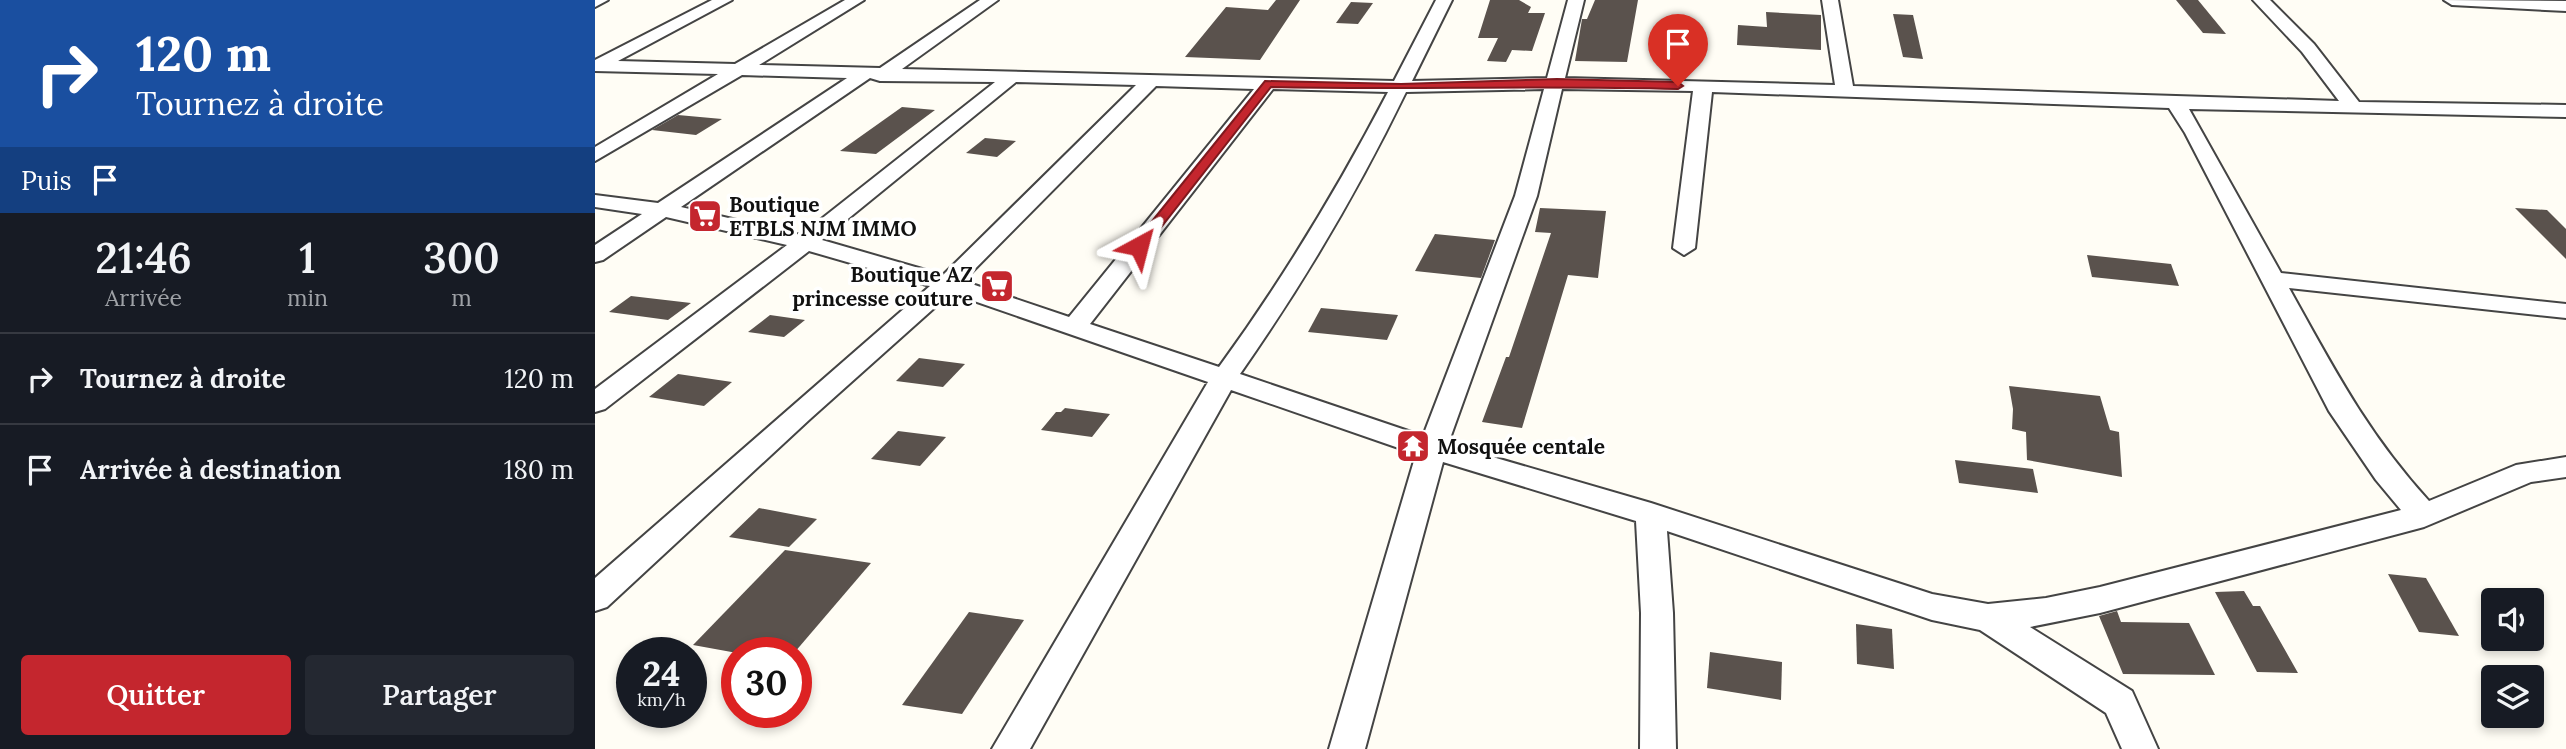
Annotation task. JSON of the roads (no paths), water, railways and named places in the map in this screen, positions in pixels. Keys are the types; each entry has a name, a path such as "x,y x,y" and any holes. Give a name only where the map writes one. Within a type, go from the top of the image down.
{"street":[{"path":"595,66 724,0"},
{"path":"595,155 743,70 856,0"},
{"path":"595,256 990,0"},
{"path":"1010,749 1223,380 1277,304 1349,187 1444,0"},
{"path":"1347,749 1432,449 1526,196 1576,0"},
{"path":"1831,0 1845,92"},
{"path":"2261,0 2308,48 2353,107"},
{"path":"2452,0 2566,6"},
{"path":"595,66 1401,87 1557,82 2176,104 2566,111"},
{"path":"595,403 805,243 1012,77"},
{"path":"595,598 780,429 947,284 1153,79"},
{"path":"1074,327 1268,83"},
{"path":"1684,248 1703,87"},
{"path":"2176,104 2195,133 2349,421 2386,473 2424,516"},
{"path":"595,201 665,210 805,243 947,284 1432,449 1651,514 1932,607 1988,618 2046,612 2100,600 2424,516 2526,472 2566,467"},
{"path":"2272,279 2566,311"},
{"path":"1651,514 1657,613 1658,749"},
{"path":"1988,618 2119,702 2140,749"}],"place":[{"name":"Boutique ETBLS NJM IMMO","path":"705,216"},
{"name":"Boutique AZ princesse couture","path":"997,286"},
{"name":"Mosquée centale","path":"1413,446"}]}
